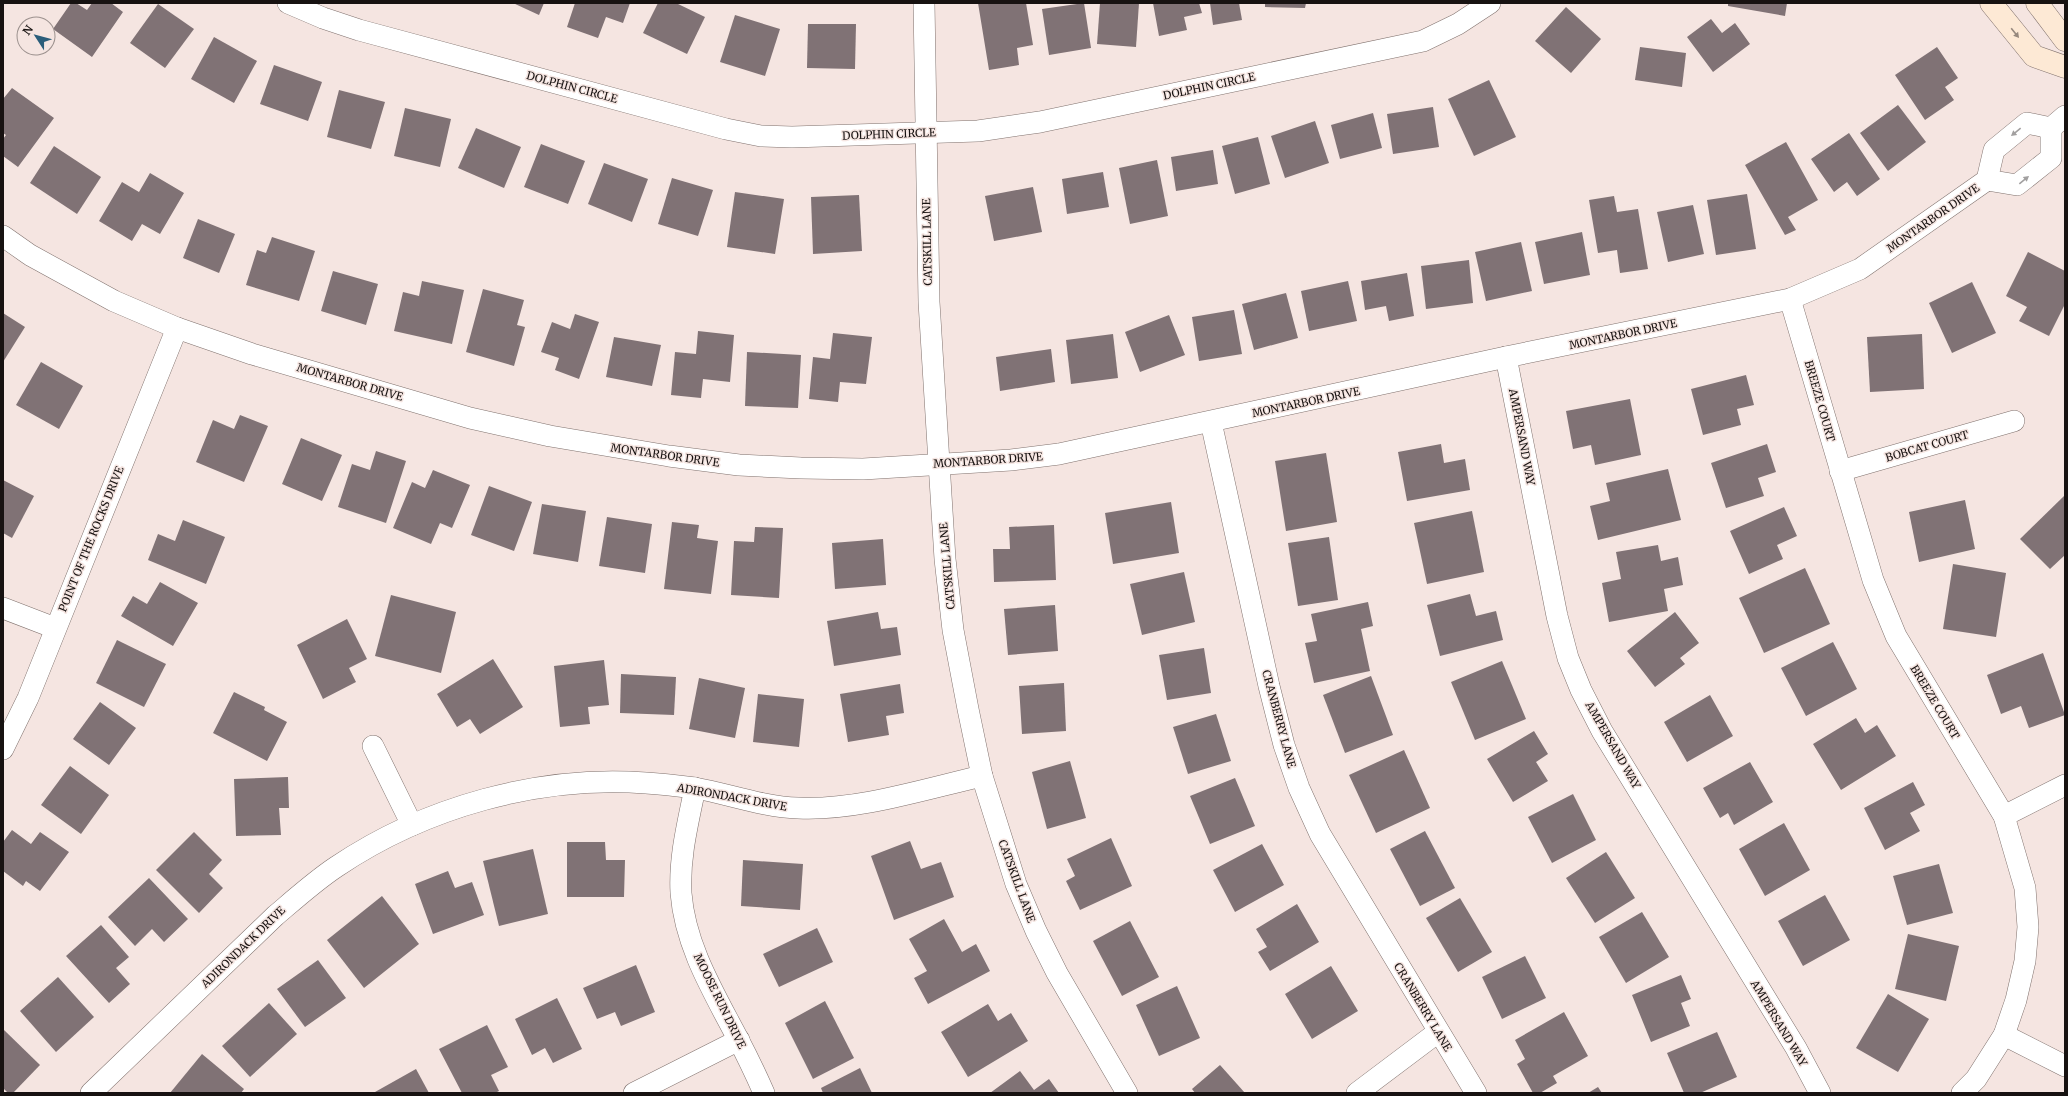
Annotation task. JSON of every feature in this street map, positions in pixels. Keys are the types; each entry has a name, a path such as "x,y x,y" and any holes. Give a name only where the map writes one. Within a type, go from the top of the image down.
{"main road":[{"path":"1991,3 2034,56 2065,67"},
{"path":"2037,3 2065,40"}],"street":[{"name":"DOLPHIN CIRCLE","path":"288,3 323,18 359,30 747,134 792,137 978,131 1040,122 1423,41 1458,24 1490,3"},
{"name":"CATSKILL LANE","path":"924,3 928,302 940,464 945,559 953,630 982,776 1016,884 1036,931 1061,980 1126,1093"},
{"name":"MONTARBOR DRIVE","path":"3,236 30,255 114,301 177,328 252,354 470,418 604,446 739,465 863,469 1004,461 1059,454 1790,299 1860,269 1987,180 1994,150 2028,123 2058,122 2051,158 2017,185 1987,180"},
{"name":"BREEZE COURT","path":"1790,299 1873,580 1896,636 2004,816 2025,888 2028,927 2023,969 2016,1000 2004,1035 1976,1079 1962,1093"},
{"name":"POINT OF THE ROCKS DRIVE","path":"3,749 28,698 177,328"},
{"name":"AMPERSAND WAY","path":"1506,358 1557,616 1568,658 1581,690 1602,732 1796,1048 1820,1093"},
{"name":"BOBCAT COURT","path":"1840,471 2014,421"},
{"name":"CRANBERRY LANE","path":"1211,422 1269,686 1284,745 1300,788 1320,834 1476,1093"},
{"path":"3,608 55,628"},
{"path":"373,746 412,825"},
{"name":"ADIRONDACK DRIVE","path":"92,1093 275,916 305,890 343,863 412,825 450,810 484,800 565,784 605,781 647,783 695,788 768,804 798,808 864,803 982,776"},
{"path":"2004,816 2065,785"},
{"name":"MOOSE RUN DRIVE","path":"695,788 682,853 681,893 686,923 699,962 764,1093"},
{"path":"1357,1093 1438,1032"},
{"path":"2004,1035 2065,1066"},
{"path":"634,1093 739,1040"}],"building":[{"path":"71,3 76,3 87,10 92,3 111,3 123,12 92,57 56,31 56,25"},
{"path":"513,3 544,3 539,15"},
{"path":"575,3 630,3 623,23 606,17 598,38 567,27"},
{"path":"658,3 676,3 705,17 687,54 643,33"},
{"path":"978,3 1026,3 1033,45 1017,48 1019,65 989,70"},
{"path":"1084,3 1091,48 1049,55 1042,9"},
{"path":"1100,3 1139,3 1136,47 1097,44"},
{"path":"1153,3 1199,3 1202,13 1184,17 1187,30 1159,36"},
{"path":"1210,3 1239,3 1242,20 1213,25"},
{"path":"1265,3 1306,3 1305,8 1265,7"},
{"path":"1728,3 1787,3 1785,16 1728,6"},
{"path":"158,4 194,29 165,68 130,43"},
{"path":"1566,7 1601,39 1571,73 1535,41"},
{"path":"735,15 780,29 765,76 720,62"},
{"path":"1711,19 1722,33 1735,23 1750,44 1713,72 1687,37"},
{"path":"808,24 856,24 855,69 807,68"},
{"path":"214,37 257,61 234,103 191,79"},
{"path":"1640,47 1686,53 1682,87 1635,80"},
{"path":"1937,47 1958,78 1945,87 1954,100 1925,120 1895,75"},
{"path":"274,65 322,82 308,121 260,104"},
{"path":"1489,80 1516,137 1474,156 1448,99"},
{"path":"12,88 54,118 18,167 3,156 3,139 6,135 3,133 3,99"},
{"path":"339,90 385,102 371,149 327,137"},
{"path":"1898,105 1926,142 1888,171 1860,133"},
{"path":"1433,107 1439,147 1393,154 1387,114"},
{"path":"405,108 451,119 440,167 394,156"},
{"path":"1373,113 1382,148 1340,159 1331,125"},
{"path":"1315,121 1329,163 1285,178 1271,136"},
{"path":"476,128 521,147 504,188 458,168"},
{"path":"1849,133 1880,179 1857,196 1847,182 1834,192 1811,159"},
{"path":"1258,137 1270,184 1235,194 1222,146"},
{"path":"1786,142 1818,200 1788,217 1796,230 1785,235 1745,165"},
{"path":"541,144 585,161 568,204 524,187"},
{"path":"54,146 101,177 77,214 30,183"},
{"path":"1213,150 1218,184 1176,191 1171,157"},
{"path":"1157,160 1168,216 1130,224 1119,168"},
{"path":"604,163 648,179 632,222 588,204"},
{"path":"1103,172 1109,207 1067,214 1062,179"},
{"path":"150,173 184,193 160,234 142,224 132,241 99,221 122,182 139,192"},
{"path":"672,178 713,190 698,236 658,224"},
{"path":"1033,187 1042,232 994,241 985,196"},
{"path":"735,192 784,199 775,254 727,247"},
{"path":"1747,194 1756,249 1716,255 1707,200"},
{"path":"859,195 862,251 813,254 811,197"},
{"path":"1614,196 1617,212 1638,209 1648,269 1620,273 1617,250 1598,253 1589,200"},
{"path":"1693,205 1704,254 1668,262 1657,212"},
{"path":"198,219 235,234 219,273 183,258"},
{"path":"1582,232 1590,275 1544,284 1535,242"},
{"path":"272,237 315,251 299,301 246,285 257,250 266,253"},
{"path":"1521,242 1532,291 1486,301 1475,252"},
{"path":"2028,252 2065,271 2065,304 2049,336 2019,321 2027,307 2006,296"},
{"path":"1469,260 1473,303 1426,309 1421,266"},
{"path":"333,271 378,284 366,325 321,311"},
{"path":"1407,273 1414,316 1389,321 1386,306 1365,310 1361,281"},
{"path":"422,281 464,290 452,344 394,331 403,292 419,296"},
{"path":"1348,281 1357,321 1309,331 1301,291"},
{"path":"1972,282 1996,333 1952,353 1929,303"},
{"path":"483,289 524,300 517,325 525,327 514,366 466,352"},
{"path":"1286,293 1298,338 1254,350 1242,304"},
{"path":"1234,310 1242,354 1199,361 1192,317"},
{"path":"3,313 25,327 3,362"},
{"path":"575,314 599,322 579,379 555,370 559,358 541,352 552,322 570,329"},
{"path":"1169,315 1185,355 1140,372 1125,332"},
{"path":"698,331 734,335 730,382 703,379 701,398 671,395 675,352 696,354"},
{"path":"833,333 872,337 866,384 840,382 838,402 809,399 813,357 830,359"},
{"path":"1113,334 1118,378 1071,384 1066,340"},
{"path":"1922,334 1924,389 1870,392 1867,337"},
{"path":"614,337 661,345 652,386 606,377"},
{"path":"1051,349 1055,382 1000,391 996,357"},
{"path":"747,352 801,355 798,408 745,406"},
{"path":"41,362 83,386 59,429 16,405"},
{"path":"1746,375 1754,405 1737,409 1741,425 1703,435 1691,389"},
{"path":"1630,399 1641,455 1595,465 1591,445 1573,449 1566,411"},
{"path":"240,415 268,426 244,482 196,462 213,420 234,429"},
{"path":"301,438 342,455 322,501 282,484"},
{"path":"1441,444 1444,463 1465,459 1470,490 1407,501 1398,452"},
{"path":"1767,444 1776,472 1758,478 1764,496 1726,508 1711,463"},
{"path":"376,451 406,461 386,523 338,507 352,464 370,470"},
{"path":"1326,453 1337,522 1286,531 1275,461"},
{"path":"1668,469 1681,520 1598,540 1590,506 1610,501 1606,483"},
{"path":"433,470 470,485 452,528 440,523 431,544 393,528 412,482 425,488"},
{"path":"3,480 34,496 12,538 3,533"},
{"path":"489,486 532,502 514,551 471,535"},
{"path":"2064,496 2065,555 2050,569 2020,539"},
{"path":"1965,500 1975,549 1919,562 1909,512"},
{"path":"1171,502 1179,553 1113,564 1105,513"},
{"path":"542,504 586,511 578,562 533,554"},
{"path":"1784,507 1797,536 1777,545 1783,559 1749,574 1730,531"},
{"path":"1472,511 1484,572 1427,584 1414,523"},
{"path":"607,517 652,524 645,573 599,566"},
{"path":"183,520 225,537 206,584 148,560 158,534 175,541"},
{"path":"672,522 699,525 697,538 718,541 711,594 664,589"},
{"path":"1054,525 1056,580 994,582 993,549 1010,549 1009,527"},
{"path":"755,527 783,528 779,598 731,595 734,541 754,542"},
{"path":"1329,537 1338,600 1298,606 1288,543"},
{"path":"883,539 886,585 835,589 832,543"},
{"path":"1658,545 1661,561 1678,557 1683,585 1664,589 1668,611 1609,622 1602,583 1621,579 1616,552"},
{"path":"1953,564 2006,573 1996,637 1943,629"},
{"path":"1805,568 1830,624 1764,653 1739,598"},
{"path":"1184,572 1195,622 1142,635 1130,584"},
{"path":"160,582 198,603 173,646 121,616 133,596 147,604"},
{"path":"1470,594 1476,616 1496,611 1503,640 1440,656 1427,605"},
{"path":"391,595 456,612 441,673 375,656"},
{"path":"1368,602 1373,626 1361,629 1370,671 1314,683 1305,643 1317,641 1311,614"},
{"path":"1055,605 1058,651 1008,655 1004,609"},
{"path":"878,612 881,629 897,627 901,655 834,666 827,621"},
{"path":"1675,612 1699,643 1680,658 1685,664 1655,687 1627,651"},
{"path":"347,619 367,659 349,668 356,682 323,699 297,645"},
{"path":"117,640 166,664 144,707 96,683"},
{"path":"1833,642 1857,689 1806,716 1781,668"},
{"path":"1204,648 1211,693 1167,700 1159,655"},
{"path":"2043,653 2065,715 2029,728 2021,706 2001,714 1987,675"},
{"path":"493,659 523,707 480,734 470,719 457,727 437,694"},
{"path":"604,660 609,705 588,707 590,724 560,727 554,666"},
{"path":"1502,661 1526,719 1475,740 1451,682"},
{"path":"621,674 676,677 674,715 620,713"},
{"path":"1371,676 1393,735 1345,753 1323,695"},
{"path":"699,678 745,688 735,738 689,729"},
{"path":"1064,683 1066,731 1022,734 1019,686"},
{"path":"900,684 904,713 886,716 889,735 848,742 840,694"},
{"path":"234,692 265,707 264,710 287,722 267,761 213,733"},
{"path":"758,694 804,699 799,747 753,742"},
{"path":"1710,695 1733,736 1687,762 1664,722"},
{"path":"100,702 136,728 109,765 73,739"},
{"path":"1216,714 1231,761 1188,774 1173,727"},
{"path":"1856,718 1865,733 1877,725 1896,756 1841,790 1813,744"},
{"path":"1534,731 1548,754 1536,762 1548,781 1513,802 1487,759"},
{"path":"1404,750 1430,808 1376,833 1349,775"},
{"path":"1070,761 1086,818 1047,829 1032,772"},
{"path":"1750,762 1773,802 1734,825 1728,813 1720,818 1703,788"},
{"path":"70,766 109,795 81,834 41,805"},
{"path":"288,777 289,808 279,808 281,835 236,836 234,779"},
{"path":"1235,778 1255,826 1210,844 1190,796"},
{"path":"1913,782 1925,805 1910,813 1920,831 1885,850 1864,808"},
{"path":"1573,794 1596,840 1552,863 1528,817"},
{"path":"1784,823 1810,870 1765,896 1739,849"},
{"path":"12,830 31,844 40,832 69,852 40,891 26,881 23,886 3,871 3,842"},
{"path":"1425,831 1455,888 1420,906 1390,849"},
{"path":"194,832 222,860 209,874 223,888 199,913 156,870"},
{"path":"1111,838 1132,886 1080,910 1066,881 1075,876 1067,859"},
{"path":"910,841 921,869 941,862 954,897 894,920 871,856"},
{"path":"567,842 605,842 606,860 625,860 624,897 567,897"},
{"path":"1262,844 1284,885 1235,912 1213,870"},
{"path":"533,849 548,914 499,926 483,861"},
{"path":"1606,852 1635,898 1595,923 1566,878"},
{"path":"743,860 803,864 800,910 741,906"},
{"path":"1939,864 1953,913 1907,925 1893,876"},
{"path":"448,871 455,888 472,882 484,915 433,934 415,884"},
{"path":"149,878 188,919 164,942 152,929 135,946 108,917"},
{"path":"1825,895 1850,940 1803,966 1778,921"},
{"path":"382,896 419,944 364,988 327,940"},
{"path":"1460,898 1492,952 1458,972 1426,918"},
{"path":"1297,904 1319,942 1270,971 1258,952 1267,947 1256,929"},
{"path":"1642,912 1669,957 1626,983 1599,937"},
{"path":"944,919 962,952 976,944 990,971 928,1004 914,978 927,971 909,939"},
{"path":"1130,921 1159,977 1122,996 1093,941"},
{"path":"101,925 129,957 116,968 130,984 109,1003 66,956"},
{"path":"817,928 833,962 779,987 763,954"},
{"path":"1908,934 1959,946 1946,1001 1895,989"},
{"path":"1525,956 1546,998 1502,1019 1482,977"},
{"path":"318,960 346,998 305,1027 277,989"},
{"path":"636,965 655,1012 621,1026 615,1012 597,1019 583,988"},
{"path":"1331,966 1358,1011 1312,1039 1285,994"},
{"path":"1681,975 1691,999 1681,1003 1690,1026 1651,1042 1632,995"},
{"path":"58,977 94,1017 56,1052 20,1011"},
{"path":"1177,986 1200,1038 1159,1056 1136,1005"},
{"path":"1888,994 1929,1019 1898,1072 1856,1048"},
{"path":"557,998 582,1049 553,1063 545,1048 532,1055 515,1019"},
{"path":"825,1001 854,1058 813,1079 785,1023"},
{"path":"269,1003 297,1034 250,1077 222,1046"},
{"path":"988,1004 998,1021 1011,1013 1028,1041 968,1077 941,1032"},
{"path":"1564,1012 1588,1056 1553,1076 1557,1083 1540,1093 1533,1093 1517,1064 1525,1059 1515,1040"},
{"path":"487,1025 508,1067 491,1075 499,1091 495,1093 462,1093 439,1049"},
{"path":"3,1029 40,1065 13,1093 8,1093 3,1088"},
{"path":"1717,1032 1737,1077 1700,1093 1684,1093 1667,1053"},
{"path":"202,1054 244,1089 241,1093 170,1093"},
{"path":"1220,1065 1245,1093 1195,1093 1192,1089"},
{"path":"860,1068 872,1093 823,1093 821,1088"},
{"path":"416,1069 429,1093 375,1093 375,1092"},
{"path":"1020,1071 1034,1090 1049,1079 1059,1093 990,1093"},
{"path":"1598,1087 1602,1093 1588,1093"}]}
